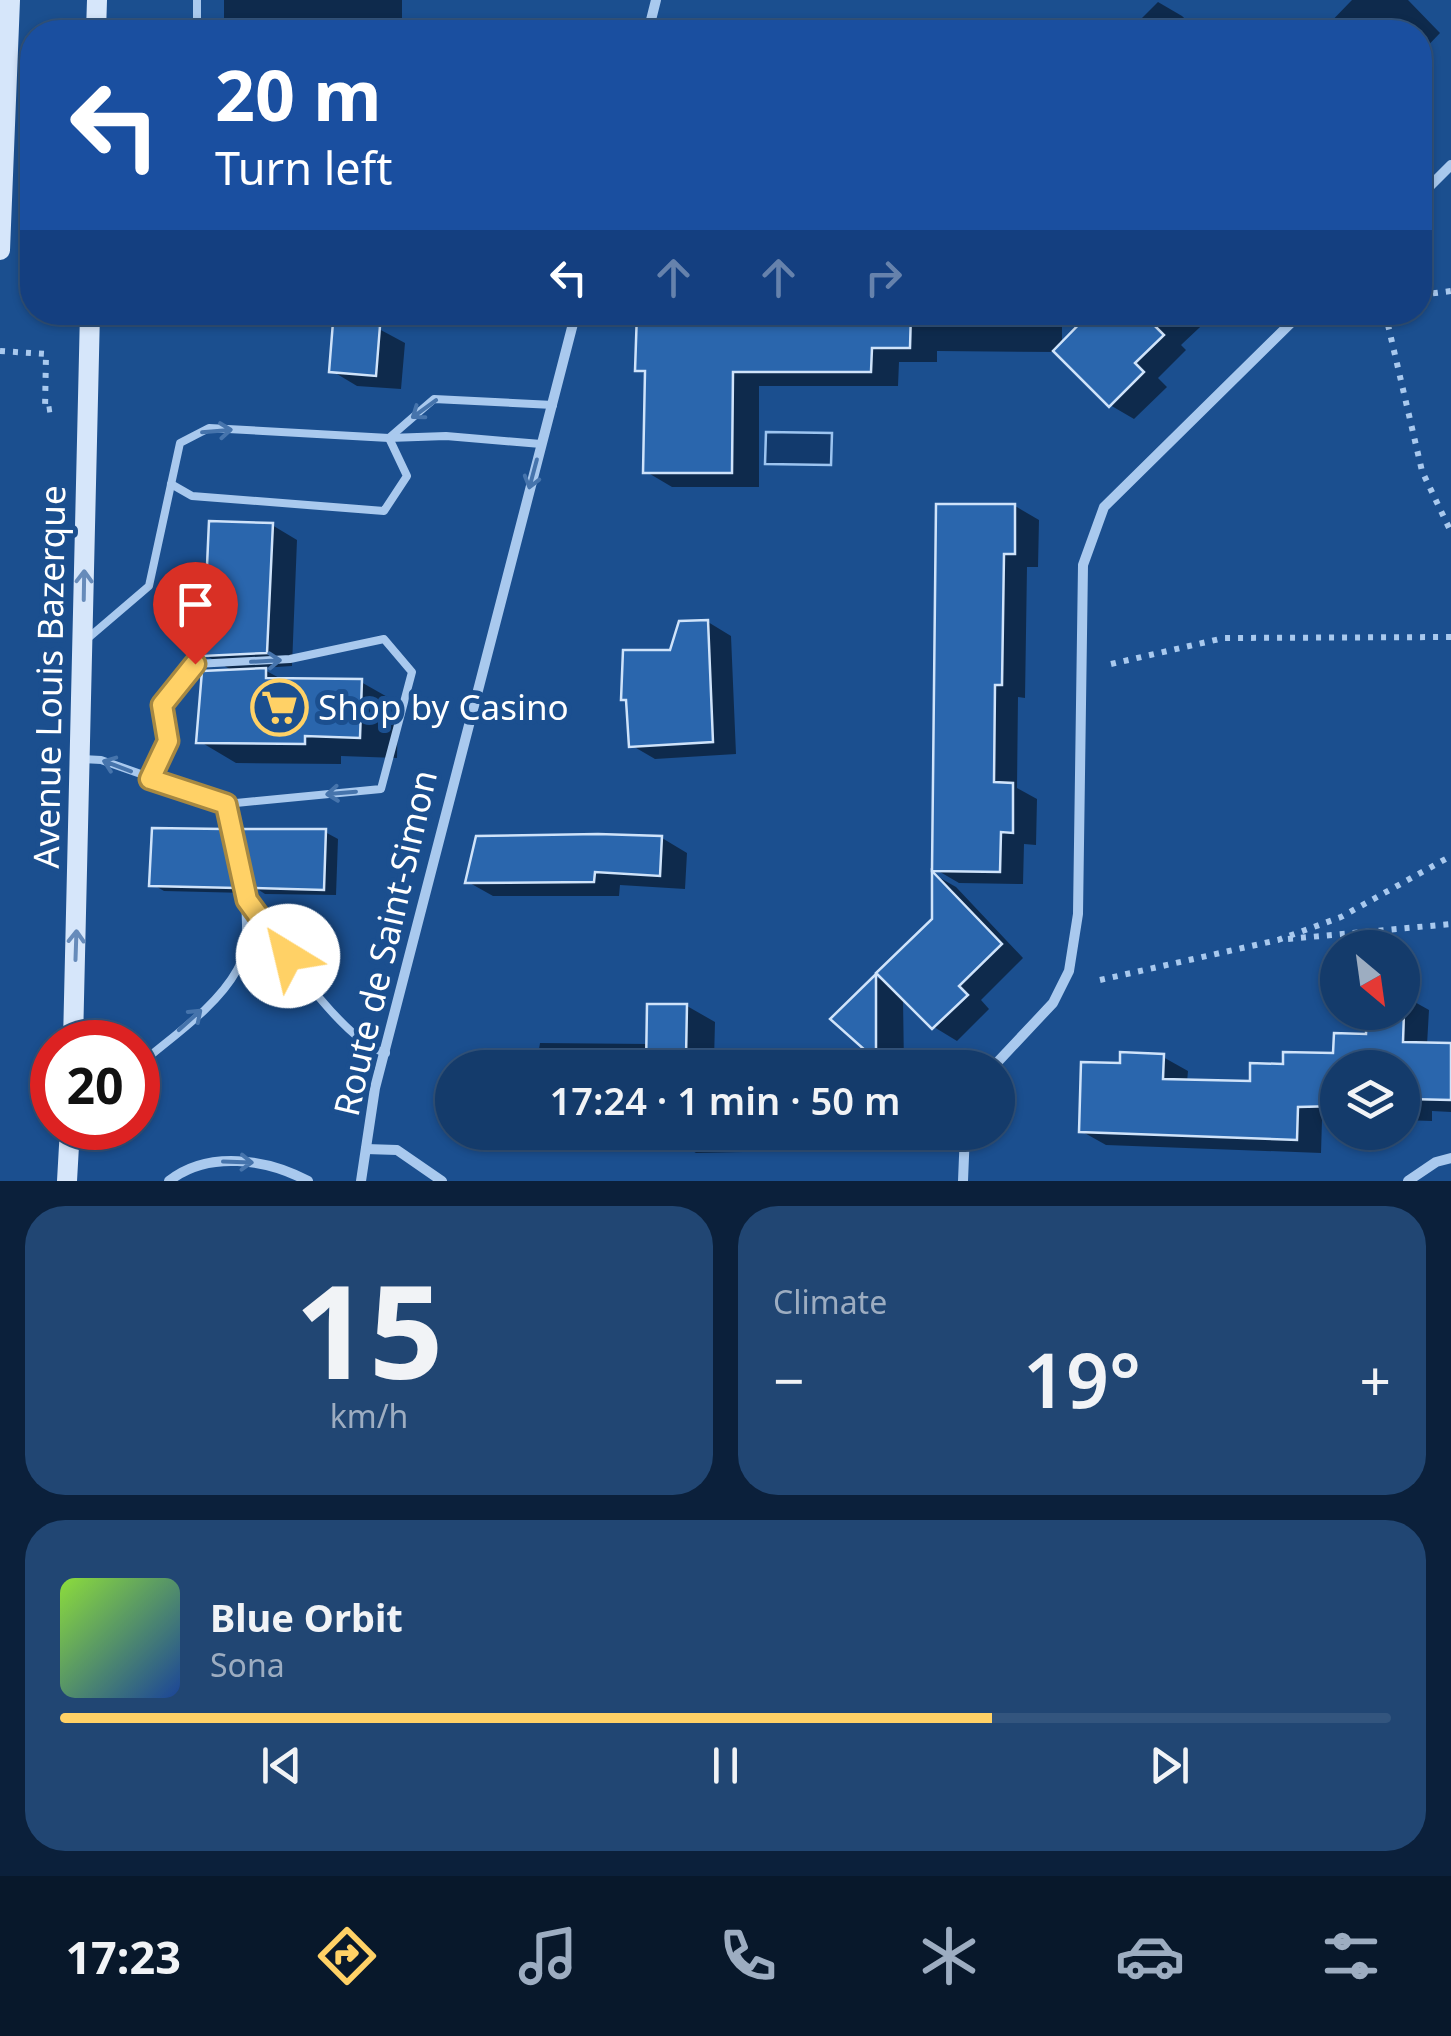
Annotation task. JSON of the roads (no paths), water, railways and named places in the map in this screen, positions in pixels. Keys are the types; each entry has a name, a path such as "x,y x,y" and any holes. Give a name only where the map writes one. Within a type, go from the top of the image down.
{"main road":[{"path":"0,250 10,0"},
{"name":"Avenue Louis Bazerque","path":"74,1020 90,325"},
{"path":"68,1181 69,1150"}],"street":[{"path":"1432,184 1451,166"},
{"name":"Route de Saint-Simon","path":"361,1181 375,1088 573,325"},
{"path":"1009,1050 1053,1003 1069,970 1078,914 1083,565 1104,507 1289,325"},
{"path":"366,1149 397,1150 442,1181"},
{"path":"963,1181 964,1150"},
{"path":"1408,1181 1436,1162 1451,1158"},
{"path":"168,1181 214,1161 284,1168 308,1181"}],"lane":[{"path":"389,438 434,399 552,404"},
{"path":"84,642 149,586 180,443 209,428 389,438 446,436 540,444"},
{"path":"171,484 192,496 384,511 407,476 389,438"},
{"path":"82,759 101,760 150,779 226,804 380,790 412,672 384,639 290,660 195,664 162,705 168,741 150,779"},
{"path":"160,1047 200,1012 238,968 247,900 226,804"},
{"path":"247,900 308,984 366,1048 386,1053"}],"water":[{"path":"766,432 832,433 831,465 765,464"}],"place":[{"name":"Shop by Casino","path":"279,708"}]}
